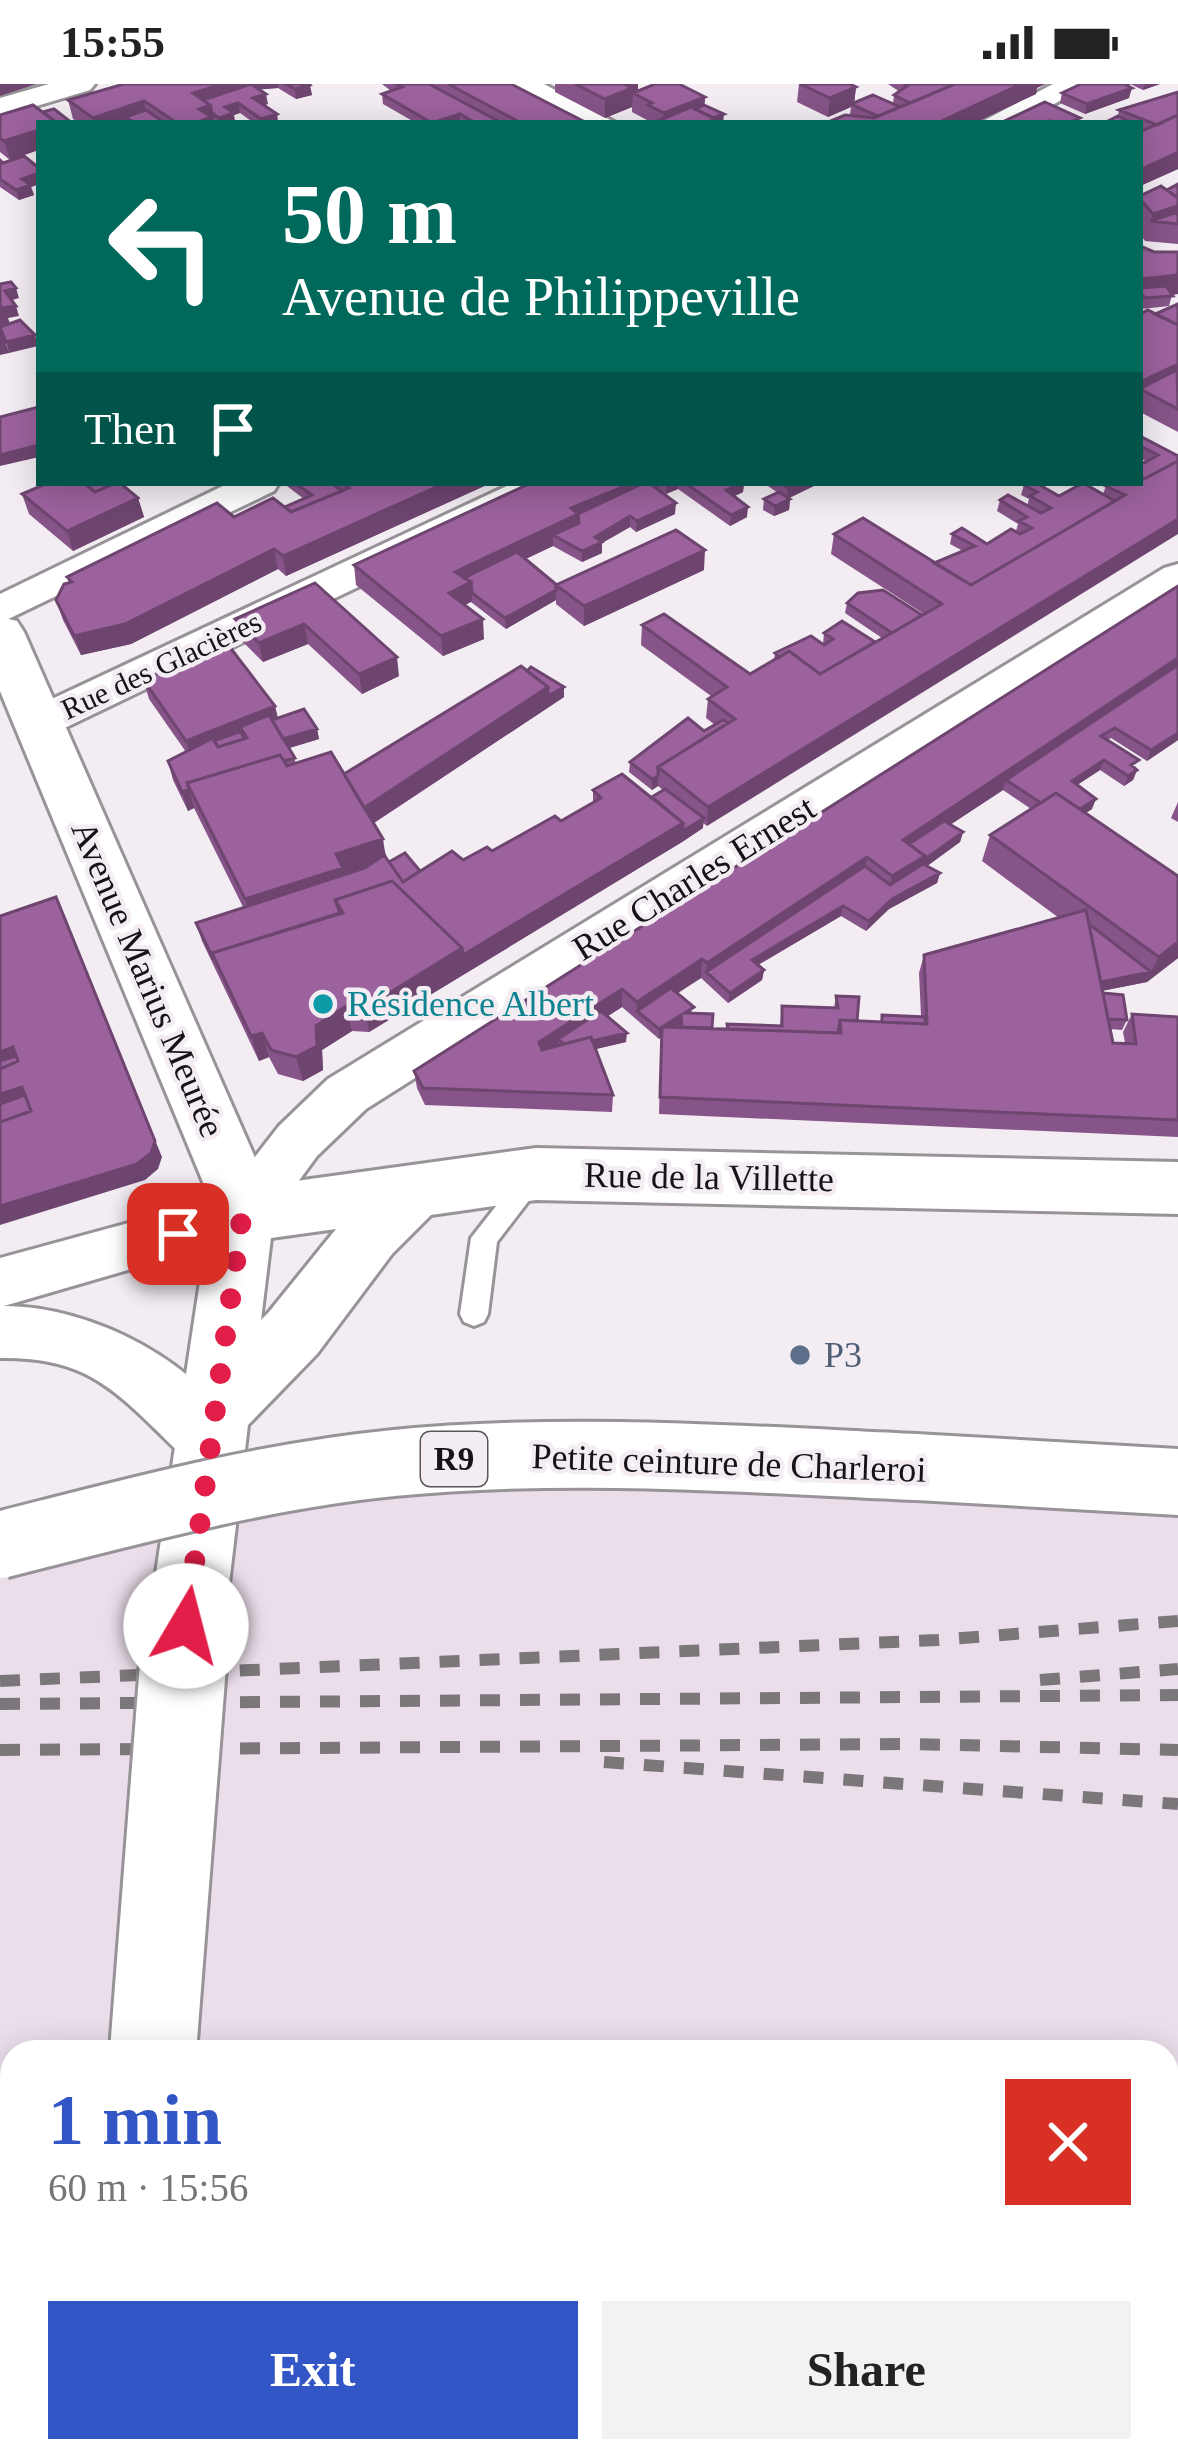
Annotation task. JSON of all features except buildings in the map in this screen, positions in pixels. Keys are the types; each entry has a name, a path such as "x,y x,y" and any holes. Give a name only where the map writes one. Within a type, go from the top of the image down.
{"main road":[{"name":"Avenue Marius Meurée","path":"0,632 235,1183 242,1215 186,1626 154,2040"},
{"name":"Rue de la Villette","path":"242,1215 536,1174 1178,1188"},
{"path":"215,1427 369,1235 414,1191"},
{"name":"Petite ceinture de Charleroi","path":"0,1545 144,1508 293,1479 445,1459 741,1459 1178,1483"}],"street":[{"path":"0,108 80,84"},
{"path":"520,84 595,120"},
{"path":"1000,120 1077,84"},
{"path":"0,610 254,486"},
{"name":"Rue des Glacières","path":"38,723 538,486"},
{"name":"Rue Charles Ernest","path":"242,1215 298,1141 347,1094 1178,577"},
{"path":"0,1282 242,1215"},
{"path":"0,1332 87,1341 112,1353 215,1427"}],"lane":[{"path":"474,1314 484,1238 536,1174"}],"shaded area":[{"path":"405,1485 1178,1498 1178,2040 0,2040 0,1547"}],"railway":[{"path":"0,1681 938,1640 1178,1621"},
{"path":"1040,1680 1178,1669"},
{"path":"0,1704 1178,1695"},
{"path":"0,1750 910,1744 1178,1750"},
{"path":"604,1762 1178,1804"}],"place":[{"name":"Résidence Albert","path":"323,1004"},
{"name":"P3","path":"800,1355"}],"route":[{"path":"178,1234 242,1215 186,1626"}]}
